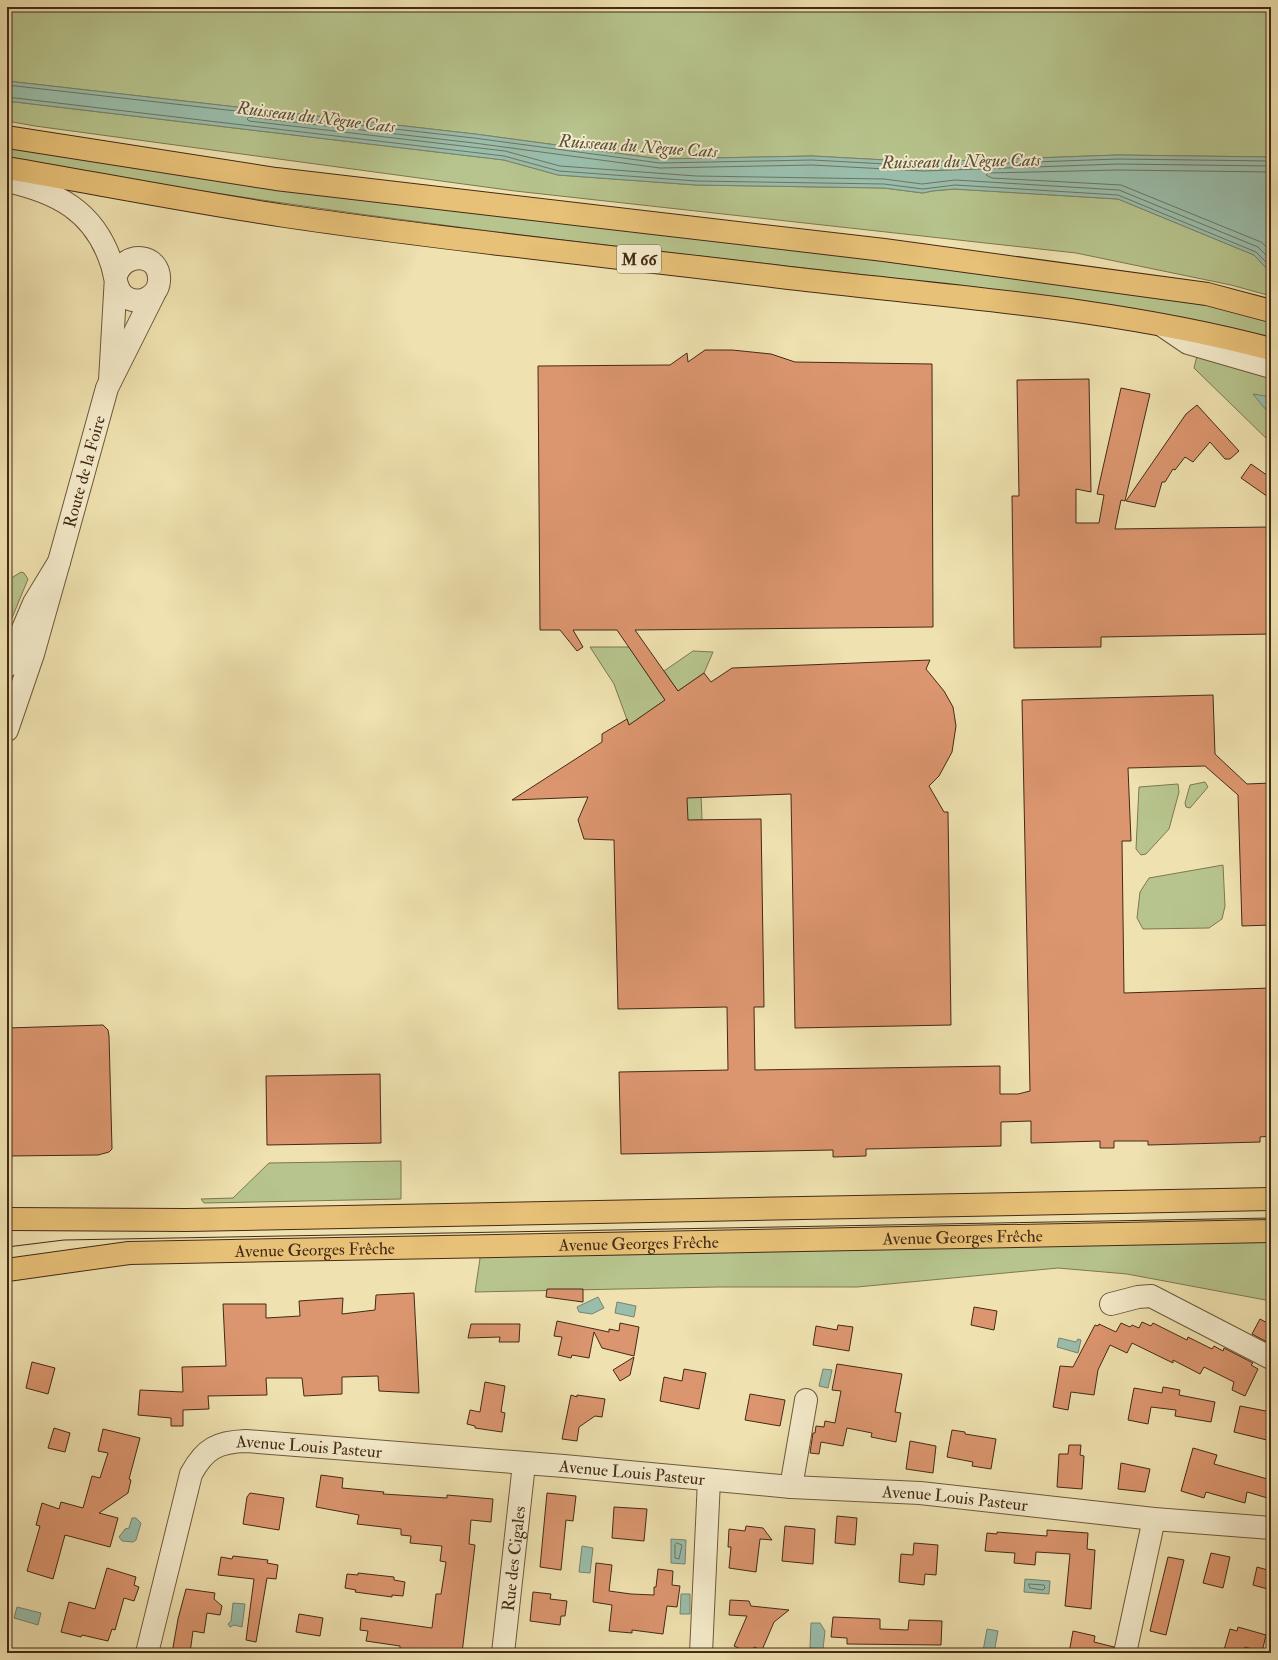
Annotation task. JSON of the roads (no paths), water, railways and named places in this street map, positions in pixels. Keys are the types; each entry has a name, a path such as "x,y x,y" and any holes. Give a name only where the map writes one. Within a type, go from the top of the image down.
{"main road":[{"name":"M 66","path":"7,137 276,179 884,250 1206,294 1271,311"},
{"name":"M 66","path":"7,168 285,216 808,280 983,298 1095,313 1271,348"},
{"name":"Avenue Georges Frêche","path":"7,1219 170,1220 1271,1199"},
{"name":"Avenue Georges Frêche","path":"7,1270 129,1253 1271,1231"}],"street":[{"path":"7,181 41,190 66,202 79,211 99,235 107,250 119,290 129,299 142,300 154,294"},
{"name":"Route de la Foire","path":"7,730 13,695 49,602 110,381 154,294 159,281 159,274 156,268 145,259 139,258 126,261 118,270 116,276 110,381"},
{"name":"M 66","path":"1163,326 1188,343 1271,367"},
{"name":"Route de la Foire","path":"7,666 34,603 59,562"},
{"path":"1111,1304 1138,1297 1155,1297 1271,1358"},
{"path":"791,1487 806,1400"},
{"name":"Avenue Louis Pasteur","path":"147,1653 191,1474 197,1462 206,1453 218,1445 230,1442 246,1441 564,1466 791,1487 920,1494 1154,1519 1271,1528"},
{"name":"Rue des Cigales","path":"502,1653 524,1464"},
{"path":"701,1653 709,1480"},
{"path":"1125,1653 1154,1519"}],"water":[{"name":"Ruisseau du Nègue Cats","path":"7,81 475,134 660,159 812,156 923,162 1118,155 1271,157 1271,273 1254,255 1118,199 954,189 923,193 884,188 696,185 558,175 504,160 7,101"},
{"path":"1253,394 1271,397 1271,416"},
{"path":"598,1297 604,1308 592,1314 579,1312 577,1307"},
{"path":"617,1302 636,1306 634,1317 615,1313"},
{"path":"1059,1338 1076,1342 1078,1339 1081,1340 1078,1353 1057,1347"},
{"path":"823,1369 832,1370 828,1388 819,1386"},
{"path":"132,1518 136,1518 141,1523 136,1540 133,1542 122,1541 119,1537 125,1529 129,1528"},
{"path":"671,1539 686,1540 685,1564 671,1563"},
{"path":"582,1546 593,1548 590,1573 579,1572"},
{"path":"1025,1579 1050,1581 1049,1594 1024,1592"},
{"path":"681,1594 690,1594 690,1614 680,1614"},
{"path":"233,1603 245,1604 242,1627 234,1625 230,1627 228,1624 231,1621"},
{"path":"17,1607 41,1613 38,1625 14,1618"},
{"path":"811,1623 820,1623 825,1631 823,1649 810,1648"},
{"path":"987,1629 998,1631 994,1653 983,1651"}],"tram line":[{"path":"7,1247 64,1240 1271,1218"}]}
